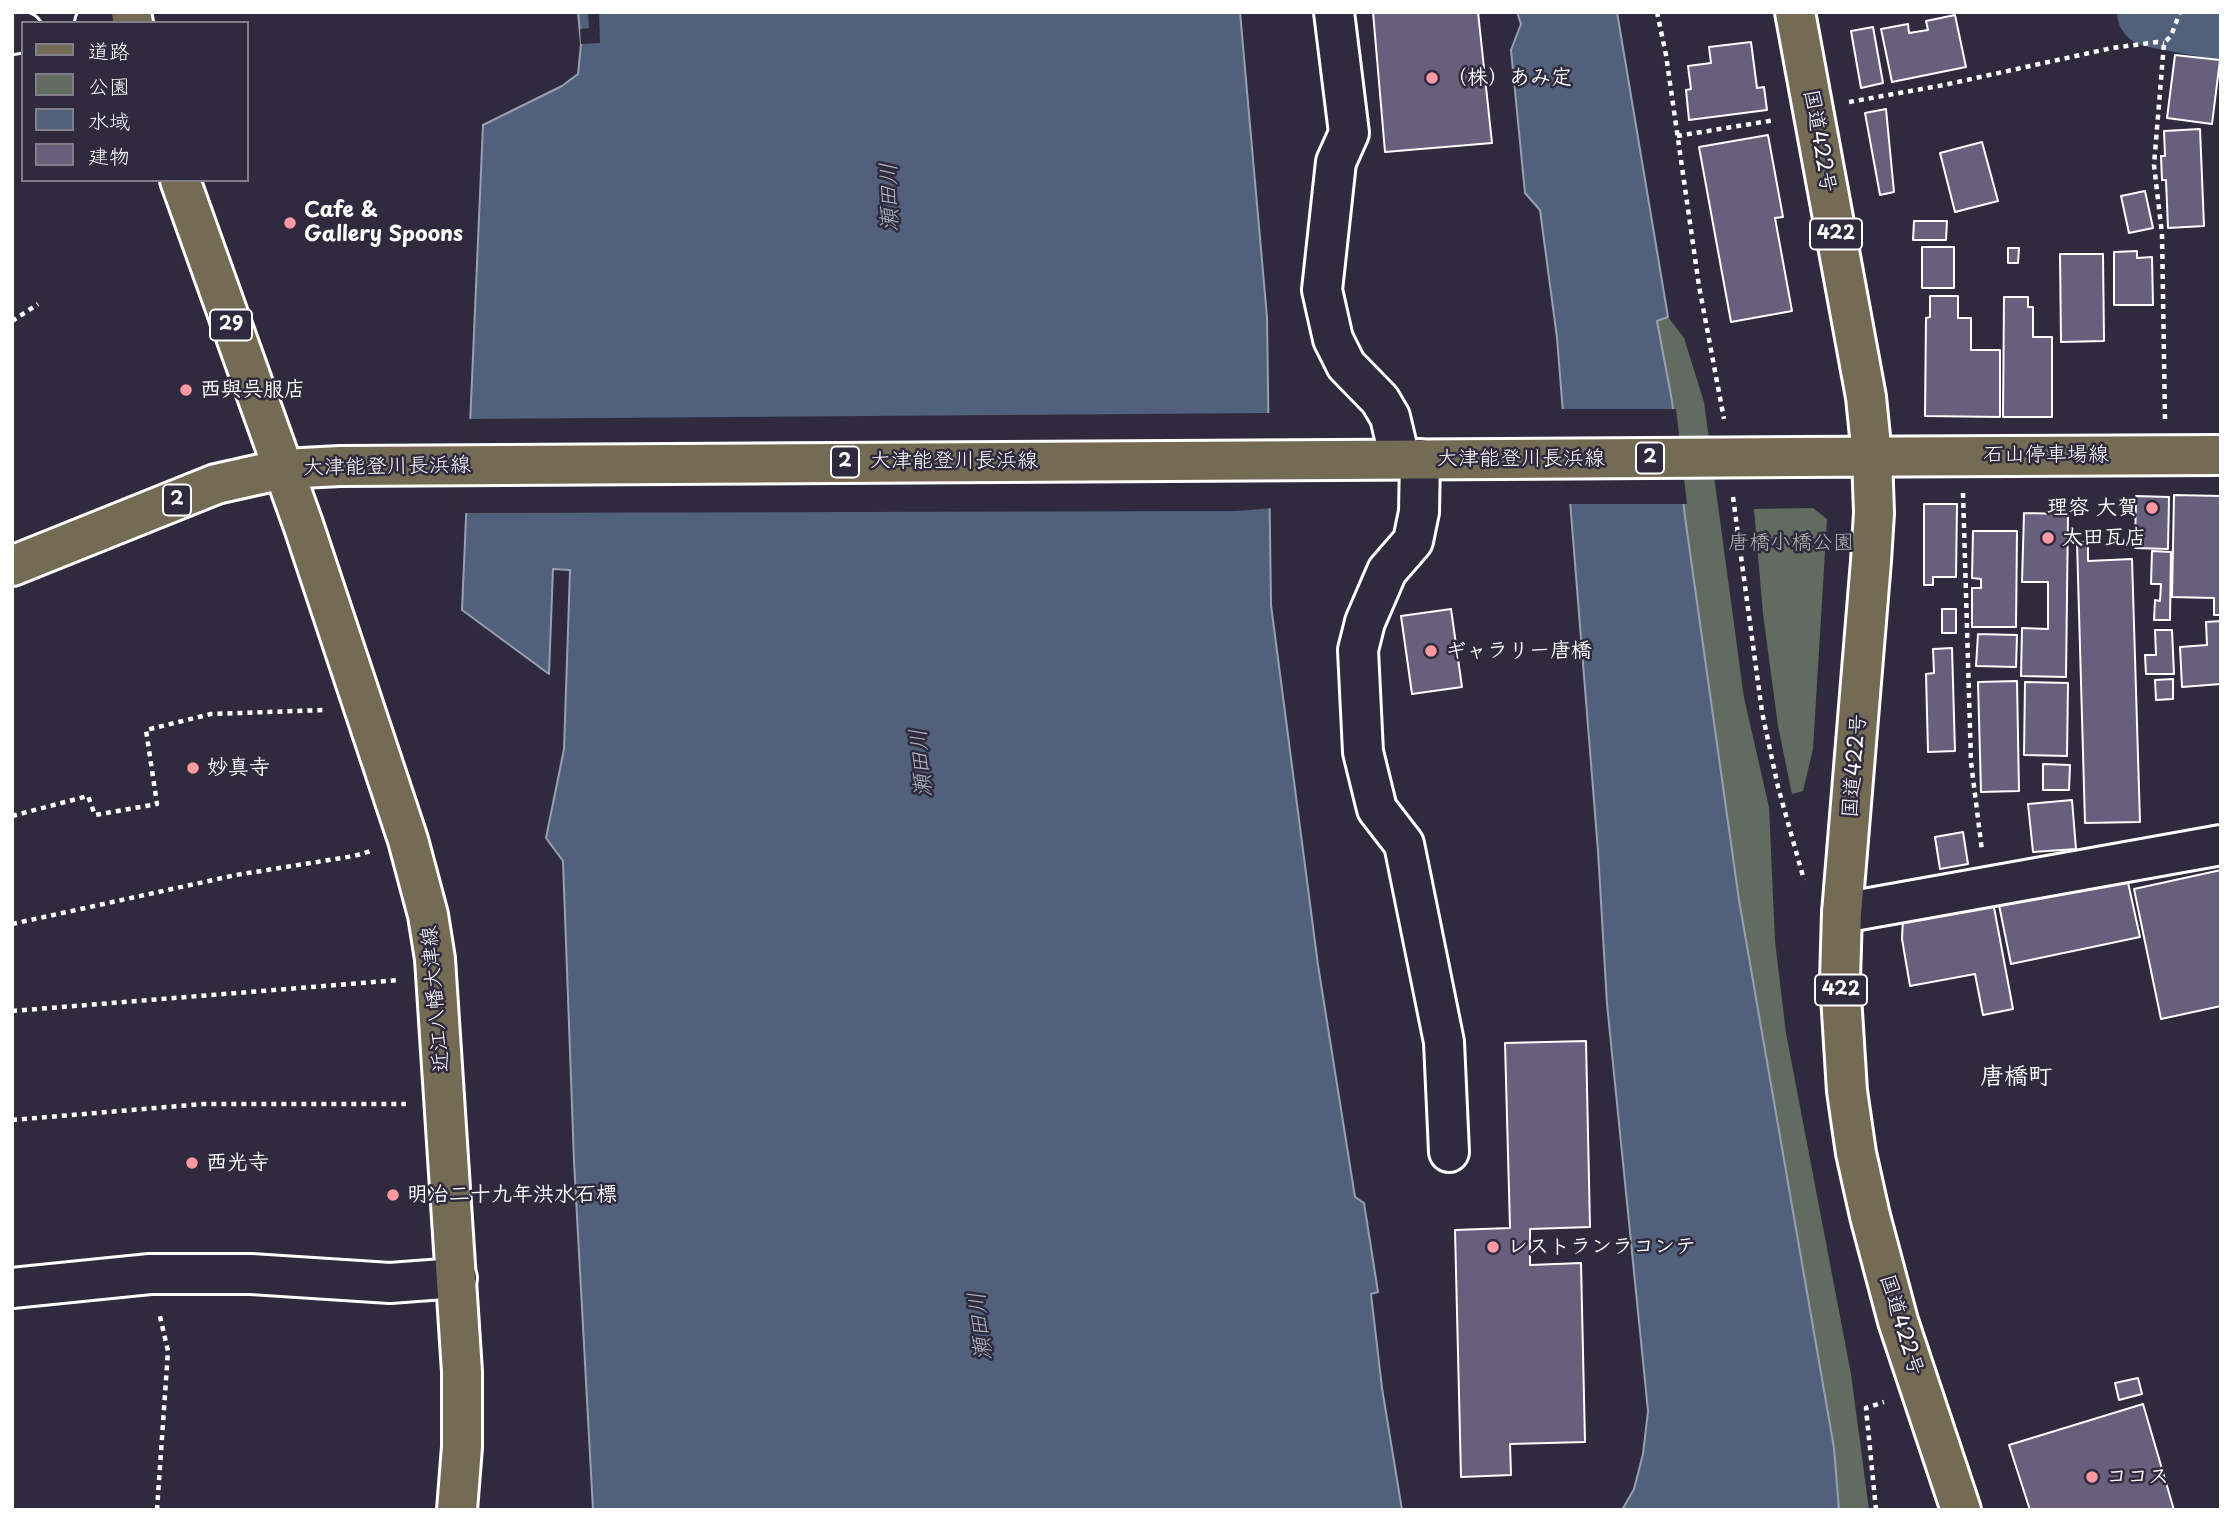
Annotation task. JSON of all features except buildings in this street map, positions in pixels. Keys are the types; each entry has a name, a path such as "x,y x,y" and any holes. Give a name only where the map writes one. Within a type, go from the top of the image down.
{"main road":[{"name":"国道422号","path":"1796,12 1866,397 1872,456 1874,513 1871,561 1842,913 1842,1025 1846,1091 1870,1216 1898,1321 1961,1510"},
{"name":"29","path":"181,182 283,469"},
{"name":"石山停車場線","path":"1872,456 2221,455"},
{"name":"大津能登川長浜線","path":"12,566 216,484 283,469 349,466 1872,456"},
{"name":"近江八幡大津線","path":"283,469 408,840 428,915 436,977 457,1278 462,1410 457,1510"}],"street":[{"path":"1334,12 1349,133 1336,162 1322,290 1333,339 1346,365 1380,400 1410,459 1419,512 1413,541 1387,571 1365,622 1358,650 1363,752 1377,809 1404,844 1444,1042 1449,1153"},
{"path":"102,21 131,13"},
{"path":"1842,913 2221,845"},
{"path":"12,1288 150,1274 251,1274 390,1283 457,1278"}],"path":[{"path":"2165,428 2162,234 2154,165 2164,43 2171,37 2180,13"},
{"path":"1848,102 1944,85 2112,48 2164,43"},
{"path":"1677,136 1779,119"},
{"path":"12,321 38,304"},
{"path":"1963,485 1971,762 1988,886"},
{"path":"12,816 88,796 95,815 157,804 146,730 211,714 328,710 362,701"},
{"path":"12,924 236,875 354,856 408,840"},
{"path":"12,1011 436,977"},
{"path":"12,1120 202,1104 445,1104"},
{"path":"150,1274 168,1351 156,1510"},
{"path":"1877,1510 1866,1408 1889,1400"}],"green space":[{"path":"1668,317 1684,338 1704,402 1744,698 1769,807 1775,941 1786,1033 1851,1374 1869,1510 1839,1510 1834,1448 1739,900 1685,517 1672,402 1657,321"},
{"name":"唐橋小橋公園","path":"1813,508 1827,519 1813,749 1803,791 1792,794 1778,726 1763,614 1754,509"}],"water":[{"name":"瀬田川","path":"578,12 1240,12 1267,317 1271,605 1318,965 1355,1197 1364,1203 1378,1292 1371,1294 1382,1388 1402,1510 593,1510 574,1161 563,861 546,838 564,749 570,570 553,569 549,674 462,610 483,125 562,86 578,74 581,44"},
{"path":"1517,12 1617,12 1668,317 1657,321 1672,401 1685,517 1739,900 1834,1448 1839,1510 1622,1510 1634,1489 1643,1454 1648,1411 1607,1004 1598,851 1557,338 1540,210 1525,193 1511,50 1521,24"}],"pier":[{"path":"588,12 599,12 600,43 581,44 580,29 589,28"},
{"path":"1560,409 1676,409 1687,504 1568,504"},
{"path":"1272,413 1273,508 1236,511 462,513 466,419"}],"waterway":[{"path":"2152,12 2221,25"}],"place":[{"name":"（株）あみ定","path":"1432,78"},
{"name":"Cafe & Gallery Spoons","path":"290,223"},
{"name":"西與呉服店","path":"186,390"},
{"name":"理容 大賀","path":"2152,508"},
{"name":"太田瓦店","path":"2048,538"},
{"name":"ギャラリー唐橋","path":"1431,651"},
{"name":"妙真寺","path":"193,768"},
{"name":"西光寺","path":"192,1163"},
{"name":"明冶二十九年洪水石標","path":"393,1195"},
{"name":"レストランラコンテ","path":"1493,1247"},
{"name":"ココス","path":"2092,1477"}],"district":[{"name":"唐橋町","path":"2016,1077"}]}
